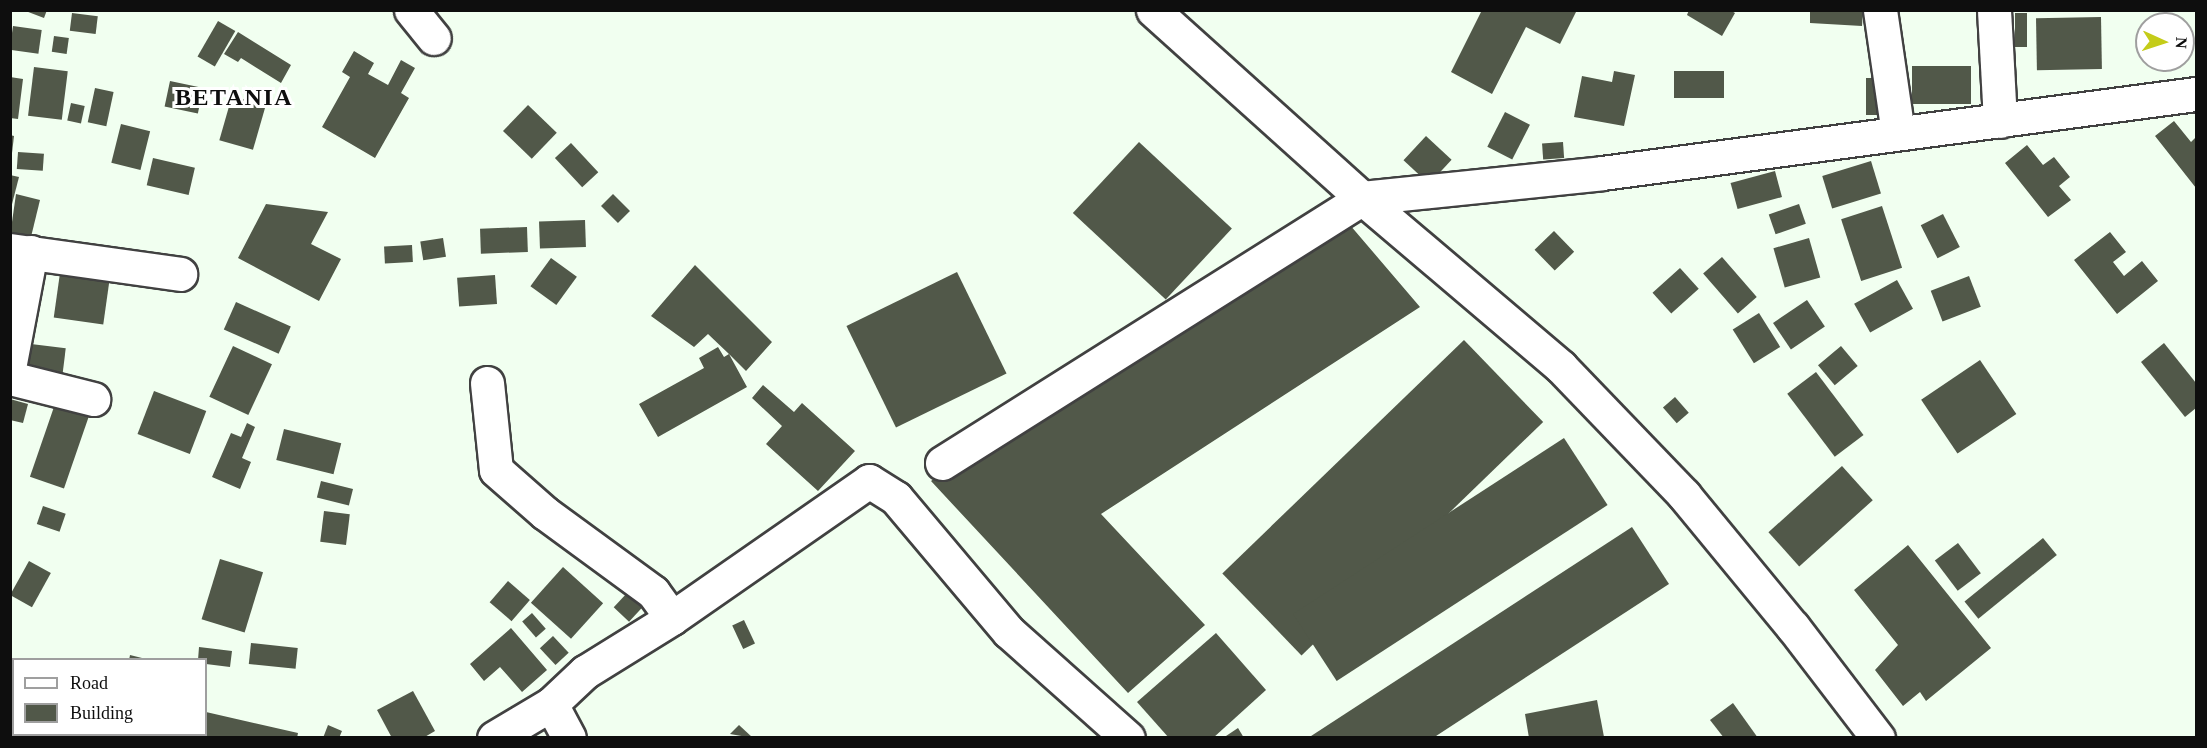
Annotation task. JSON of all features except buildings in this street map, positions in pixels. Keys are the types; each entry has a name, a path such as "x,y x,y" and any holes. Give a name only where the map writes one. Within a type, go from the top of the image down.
{"street":[{"path":"411,10 434,38"},
{"path":"1153,10 1362,198 1561,366 1684,495 1793,627 1878,738"},
{"path":"1880,10 1898,133"},
{"path":"1994,10 2000,121"},
{"path":"942,463 1362,198 1602,173 2196,94"},
{"path":"10,363 21,251 180,274"},
{"path":"10,378 93,399"},
{"path":"488,383 496,470 545,513 653,592 672,618"},
{"path":"494,738 551,704 585,672 672,618 869,481 896,498 1010,632 1128,738"},
{"path":"551,704 569,738"}],"district":[{"name":"BETANIA","path":"234,98"}]}
